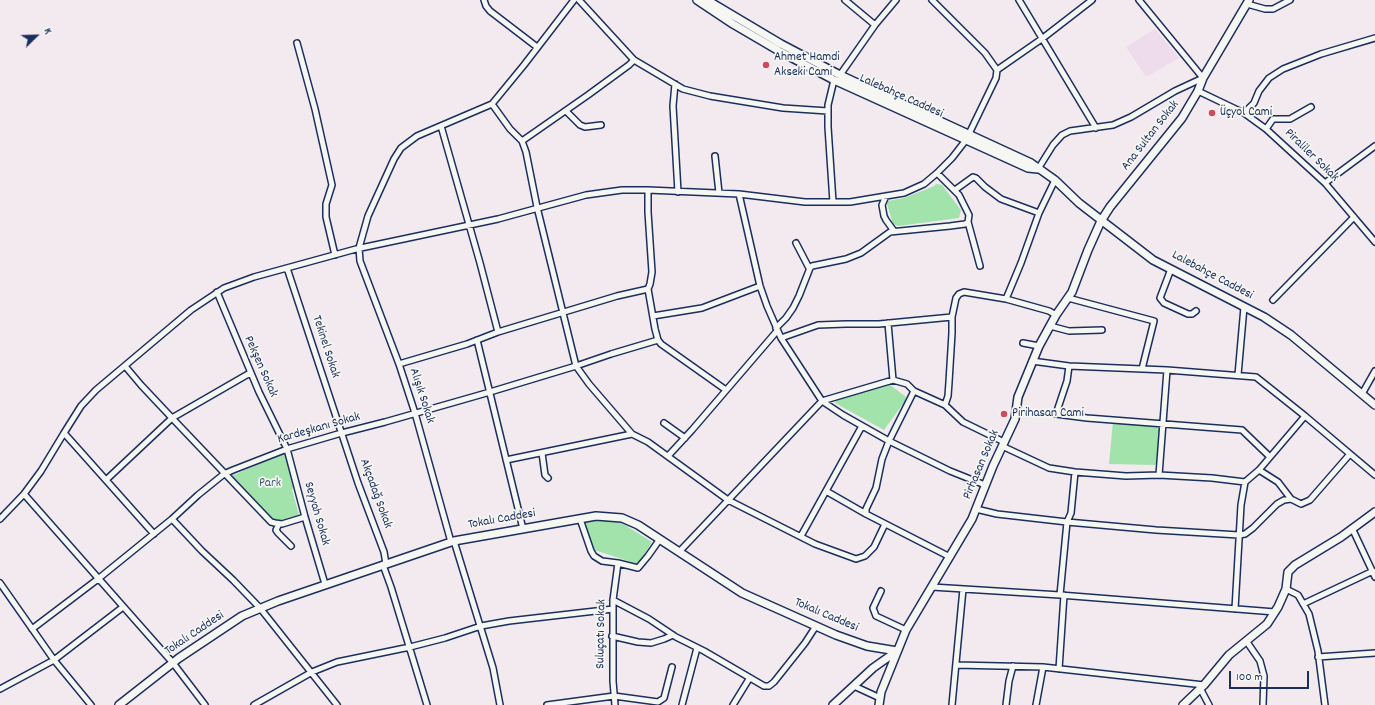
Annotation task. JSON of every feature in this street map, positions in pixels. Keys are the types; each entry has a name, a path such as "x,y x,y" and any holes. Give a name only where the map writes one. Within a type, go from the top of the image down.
{"street":[{"path":"484,0 490,11 537,47"},
{"path":"359,248 368,216 394,159 401,148 417,136 492,104 574,0"},
{"path":"578,0 634,60 683,90 783,108 828,112"},
{"name":"Lalebahçe Caddesi","path":"697,0 733,24 779,51 967,137 1031,163 1055,180 1079,203 1101,221 1153,260 1264,317 1291,335 1375,405"},
{"name":"Lalebahçe Caddesi","path":"707,0 837,78"},
{"path":"845,0 875,25"},
{"path":"833,202 828,105 837,78 875,25 896,0"},
{"path":"932,0 985,53 997,70"},
{"path":"1019,0 1096,128"},
{"path":"0,519 24,494 41,471 81,406 96,390 191,310 224,288 254,277 359,248 469,225 537,207 607,191 648,190 739,194 804,202 850,202 904,193 924,184 952,158 967,137 994,83 997,70 1043,38 1092,0"},
{"path":"1038,169 1053,145 1062,135 1070,131 1113,125 1131,117 1175,91 1203,78 1139,0"},
{"path":"1248,2 1265,9 1273,9 1290,0"},
{"name":"Ana Sultan Sokak","path":"1101,221 1110,207 1182,118 1198,91 1203,78 1248,2"},
{"path":"1244,113 1254,103 1259,91 1269,78 1283,69 1321,54 1375,38"},
{"path":"297,43 315,109 332,185 326,204 326,217 335,255"},
{"path":"522,141 566,111 634,60"},
{"path":"675,84 673,106 678,192"},
{"name":"Piraliler Sokak","path":"1198,91 1244,113 1266,129 1325,183 1375,242"},
{"path":"492,104 510,129 522,141 526,152 537,207 576,366 589,384 632,434 648,442 728,500 815,544 856,559 865,556 874,547 885,524"},
{"path":"1266,129 1273,119 1290,119 1311,107"},
{"path":"566,111 580,126 601,125"},
{"path":"440,126 498,332"},
{"path":"1325,183 1375,146"},
{"path":"715,156 719,193"},
{"path":"937,173 959,195 969,215 968,222 980,266"},
{"path":"955,190 973,177 1001,199 1040,214"},
{"path":"1006,299 1055,180"},
{"path":"648,190 652,272 648,289 658,340 661,344 726,390"},
{"path":"739,194 760,286 767,306 781,338 822,401 843,415 889,440 950,471 985,485"},
{"path":"886,196 882,205 884,216 894,232"},
{"path":"1273,300 1354,217"},
{"name":"Pirhasan Sokak","path":"880,698 906,630 972,519 985,485 1015,419 1018,397 1032,362 1056,315 1072,292 1101,221"},
{"path":"668,456 685,438 786,318 799,296 809,268 816,264 846,259 861,253 890,232 914,231 964,224 968,222"},
{"path":"796,243 809,268"},
{"name":"Alışık Sokak","path":"359,248 360,261 399,364 415,413 452,541 481,626 493,668 500,705"},
{"name":"Tekinel Sokak","path":"286,268 341,433"},
{"path":"1171,269 1160,298 1164,302 1188,314 1192,314 1196,311"},
{"path":"653,316 702,308 760,286"},
{"path":"399,364 617,296 648,289"},
{"name":"Pekşen Sokak","path":"217,292 250,373 287,449"},
{"path":"944,405 948,396 952,317 956,298 959,294 964,292 1006,299 1049,311 1056,315"},
{"path":"1068,298 1154,321 1142,369"},
{"path":"1238,375 1244,307"},
{"path":"781,338 818,325 888,323 952,317"},
{"path":"888,323 893,380"},
{"path":"1050,326 1069,331 1102,330"},
{"path":"477,340 523,529"},
{"name":"Kardeşkanı Sokak","path":"32,629 154,534 224,474 287,449 490,392 658,340"},
{"path":"1023,343 1039,346"},
{"path":"1032,362 1069,366 1167,370 1256,377 1375,475"},
{"path":"125,366 224,474 271,522 282,524 305,517"},
{"path":"1069,366 1067,381 1056,414 1087,418 1242,430 1269,456"},
{"path":"1160,475 1167,370"},
{"path":"1362,394 1375,371"},
{"path":"106,480 172,418 250,373"},
{"path":"679,552 822,401 893,380 906,384 914,391 944,405 963,422 1049,468 1075,472 1126,476 1160,475 1212,478 1245,482"},
{"path":"866,514 866,509 876,488 882,460 889,440 914,391"},
{"path":"1235,609 1241,505 1245,482 1259,470 1269,456 1305,416"},
{"path":"664,423 685,438"},
{"path":"801,536 862,426"},
{"path":"64,433 154,534"},
{"name":"Akçadağ Sokak","path":"341,433 384,552 384,564 427,705"},
{"path":"506,460 632,434"},
{"name":"Seyyah Sokak","path":"287,449 325,584"},
{"path":"542,453 545,475 548,478"},
{"path":"1259,470 1278,482 1291,499 1301,504 1310,500 1350,454"},
{"path":"1059,669 1067,522 1071,513 1075,472"},
{"path":"826,491 866,514 950,557"},
{"path":"24,494 173,663 205,705"},
{"path":"976,509 997,514 1067,522 1239,536 1245,534 1253,528 1277,504 1284,500 1291,499"},
{"path":"1183,705 1229,655 1247,642 1267,624 1275,612 1286,588 1288,572 1296,565 1336,540 1375,512"},
{"name":"Tokalı Caddesi","path":"119,705 173,663 242,616 260,608 325,584 452,541 596,516 622,518 638,525 742,593 836,635 867,646 897,651"},
{"path":"172,519 260,608 337,705"},
{"path":"580,519 583,532 594,556 602,561 638,568 660,539"},
{"path":"278,524 276,530 291,546"},
{"path":"1303,604 1374,574 1352,528"},
{"name":"Suluçatı Sokak","path":"615,705 612,636 613,600 618,563"},
{"path":"0,583 54,660 91,705"},
{"path":"932,587 1062,595 1275,612"},
{"path":"1286,588 1298,595 1309,614 1318,657 1325,705"},
{"path":"952,705 963,589"},
{"path":"881,591 873,608 876,616 906,630"},
{"path":"613,600 649,619 673,635 764,686 770,686 793,658 816,626"},
{"path":"0,689 54,660 123,607"},
{"path":"254,705 312,672 338,662 410,647 445,638 481,626 509,621 613,609"},
{"path":"612,636 638,642 651,643 673,635"},
{"path":"1247,642 1260,660 1264,676 1263,705"},
{"path":"682,705 697,648"},
{"path":"833,705 873,668 897,651"},
{"path":"1318,657 1375,654"},
{"path":"956,665 1043,667 1202,686"},
{"path":"1006,705 1009,681 1013,666"},
{"path":"658,702 664,698 672,667"},
{"path":"1036,705 1043,667"},
{"path":"733,705 749,678"},
{"path":"854,686 880,698"},
{"path":"1202,686 1209,705"},
{"path":"547,705 614,696 658,702 664,705"}],"shaded area":[{"path":"1155,29 1179,58 1146,77 1126,47"}],"green space":[{"path":"937,184 942,185 961,210 959,218 898,226 893,224 887,204 888,201 904,198"},
{"path":"889,384 906,397 905,401 884,430 835,403 837,399"},
{"path":"1113,421 1157,424 1160,427 1158,461 1155,465 1109,464"},
{"name":"Park","path":"283,454 285,455 295,485 292,490 299,515 275,522 231,476"},
{"path":"599,519 617,520 652,542 638,564 594,550 584,522"}],"place":[{"name":"Ahmet Hamdi Akseki Cami","path":"766,65"},
{"name":"Üçyol Cami","path":"1212,113"},
{"name":"Pirihasan Cami","path":"1004,414"}]}
